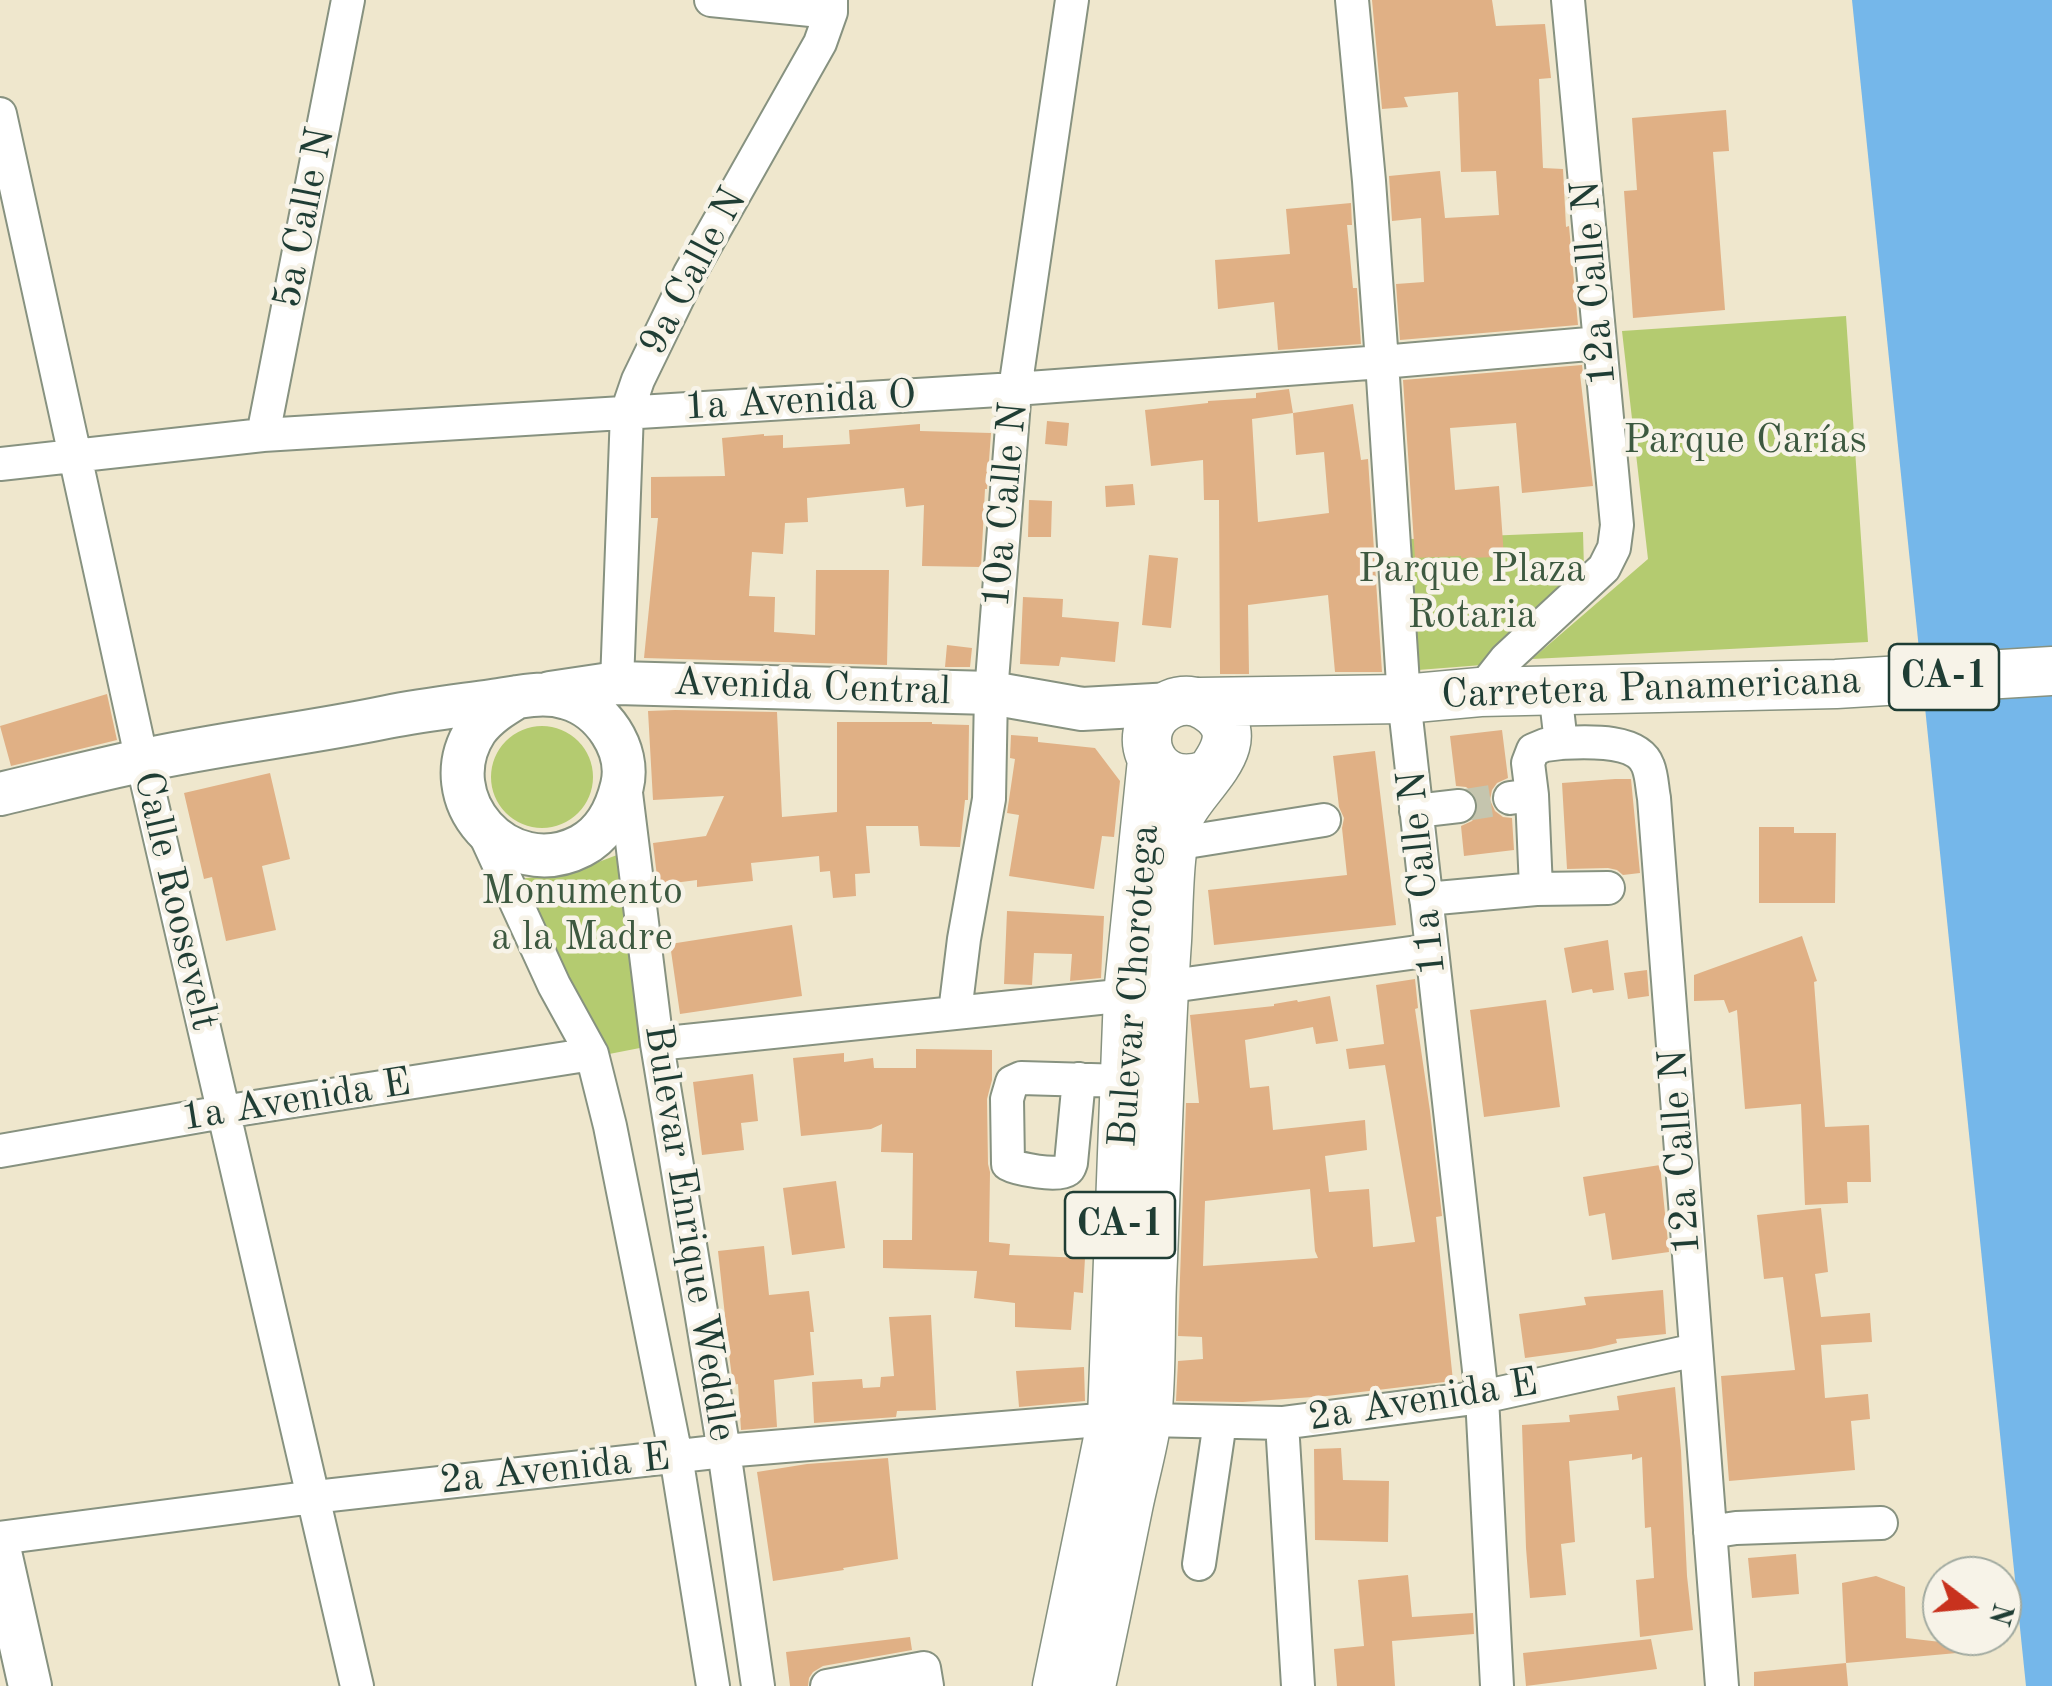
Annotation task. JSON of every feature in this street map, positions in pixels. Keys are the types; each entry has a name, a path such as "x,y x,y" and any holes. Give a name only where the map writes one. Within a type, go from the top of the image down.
{"highway":[{"name":"Carretera Panamericana","path":"1185,703 1836,684 2052,671"},
{"name":"Carretera Panamericana","path":"1216,760 1249,728 1280,713 1386,699"},
{"name":"CA-1","path":"1150,756 1151,723 1159,712 1185,703"},
{"path":"1150,756 1170,777 1182,780 1216,760 1226,730 1220,718 1211,708 1185,703"},
{"name":"Bulevar Chorotega","path":"1092,1686 1129,1419 1146,991 1150,756"},
{"name":"Bulevar Chorotega","path":"1135,1265 1102,1080 1146,991 1178,820 1188,798 1216,760"},
{"name":"Bulevar Chorotega","path":"1057,1686 1129,1419"}],"main road":[{"name":"Avenida Central","path":"0,794 142,760 617,683 991,693 1082,709 1185,703"},
{"name":"Bulevar Enrique Weddle","path":"617,683 622,765"},
{"path":"530,696 568,698 591,710 609,728 622,765 618,806 603,829 582,846 556,855 529,854 503,845 475,816 463,779 466,754 476,730 494,710 530,696"},
{"name":"Avenida Central","path":"1082,709 1150,756"},
{"name":"Bulevar Enrique Weddle","path":"390,717 431,736 443,748 475,816"},
{"path":"0,1552 30,1686"}],"street":[{"name":"5a Calle N","path":"262,436 348,0"},
{"path":"711,0 831,6"},
{"name":"10a Calle N","path":"955,1012 989,799 991,693 1016,390 1072,0"},
{"name":"11a Calle N","path":"1352,0 1382,362 1386,699 1416,811 1482,1396 1496,1686"},
{"name":"12a Calle N","path":"1480,692 1506,659 1604,568 1614,548 1617,525 1568,0"},
{"name":"9a Calle N","path":"617,683 628,412 638,380 690,273 820,43 831,6"},
{"name":"Calle Roosevelt","path":"0,114 142,760 357,1686"},
{"name":"1a Avenida O","path":"0,464 262,436 1016,390 1600,343"},
{"path":"1536,889 1521,797 1533,750 1561,744 1555,691"},
{"name":"12a Calle N","path":"1561,744 1595,741 1635,750 1649,767 1722,1686"},
{"name":"Bulevar Enrique Weddle","path":"622,765 657,1044 758,1686"},
{"path":"1416,811 1458,806"},
{"name":"Bulevar Enrique Weddle","path":"475,816 554,984 592,1054 676,1456 713,1686"},
{"path":"1174,844 1324,820"},
{"path":"1426,900 1536,889 1608,888"},
{"path":"657,1044 1146,991 1432,950"},
{"name":"1a Avenida E","path":"0,1151 592,1054"},
{"name":"2a Avenida E","path":"0,1538 314,1497 724,1451 1129,1419 1282,1423 1482,1396 1696,1350"},
{"path":"1200,1564 1220,1422"},
{"path":"1282,1423 1298,1686"},
{"path":"1710,1532 1881,1522"},
{"path":"827,1686 924,1668 927,1686"}],"green space":[{"name":"Parque Carías","path":"1846,316 1868,642 1532,659 1648,559 1622,331"},
{"name":"Parque Plaza Rotaria","path":"1583,532 1584,569 1495,664 1418,670 1411,539"},
{"path":"542,726 562,730 578,741 589,757 593,777 589,797 578,813 562,824 542,828 522,824 506,813 495,797 491,777 495,757 506,741 522,730"},
{"name":"Monumento a la Madre","path":"617,855 645,1047 604,1055 516,879 567,874"}],"water":[{"path":"1852,0 2052,0 2052,1686 2026,1686 2022,1556 2013,1556"}],"building":[{"path":"1372,0 1492,0 1496,26 1545,24 1551,78 1539,79 1543,168 1563,169 1578,325 1400,340 1396,284 1424,282 1421,218 1392,221 1389,176 1440,171 1445,218 1499,215 1496,171 1461,172 1458,92 1404,97 1408,107 1382,109"},
{"path":"1726,110 1729,151 1713,152 1725,310 1633,318 1624,191 1637,190 1632,118"},
{"path":"1351,203 1352,225 1347,225 1361,344 1278,350 1274,302 1218,309 1215,260 1290,254 1286,209"},
{"path":"1582,365 1593,486 1522,493 1516,423 1450,428 1455,490 1499,486 1504,557 1415,558 1403,380"},
{"path":"1289,389 1293,413 1353,404 1361,460 1368,459 1382,672 1335,672 1328,595 1248,605 1249,674 1220,674 1219,500 1204,500 1203,460 1151,466 1145,410 1256,398 1256,393","holes":["1293,413 1296,455 1324,452 1329,513 1258,522 1252,419"]},
{"path":"1047,421 1069,423 1067,446 1045,444"},
{"path":"920,424 920,431 991,433 981,567 922,566 924,505 906,507 904,488 807,498 808,522 785,523 783,554 752,552 749,596 775,597 774,632 815,635 816,570 889,570 887,665 644,658 658,518 651,518 651,477 725,476 722,438 783,435 783,448 850,444 849,430"},
{"path":"1133,484 1135,505 1106,507 1105,486"},
{"path":"1029,500 1052,501 1051,537 1028,537"},
{"path":"1149,555 1178,558 1171,628 1142,625"},
{"path":"1023,597 1063,599 1062,617 1119,622 1115,662 1061,657 1059,666 1020,664"},
{"path":"947,645 972,648 970,667 945,667"},
{"path":"107,694 117,740 11,766 0,726"},
{"path":"648,711 777,712 782,817 837,812 837,722 969,725 968,800 960,847 920,846 918,826 866,826 870,873 855,874 856,896 833,898 830,871 820,872 819,856 751,863 753,881 697,887 697,880 658,885 653,843 706,836 724,796 653,800"},
{"path":"1502,730 1508,778 1497,783 1490,800 1495,811 1512,818 1514,850 1464,856 1461,826 1472,821 1479,805 1474,793 1456,786 1450,736"},
{"path":"1011,735 1095,748 1120,781 1114,837 1102,836 1094,889 1009,876 1019,815 1007,813 1015,759 1010,758"},
{"path":"1375,751 1396,925 1214,945 1208,890 1347,875 1344,818 1339,807 1333,756"},
{"path":"270,773 290,859 262,866 276,930 226,941 212,877 204,879 184,793"},
{"path":"1631,779 1640,873 1623,875 1608,868 1567,869 1562,783"},
{"path":"1759,827 1794,827 1794,833 1836,833 1835,903 1759,903"},
{"path":"1007,911 1104,916 1101,978 1070,981 1072,954 1034,953 1032,985 1004,984"},
{"path":"792,925 802,996 680,1014 670,944"},
{"path":"1802,936 1817,981 1814,982 1825,1127 1869,1125 1871,1182 1847,1182 1848,1203 1805,1205 1801,1104 1745,1109 1737,1010 1729,1013 1724,1000 1694,1001 1694,975"},
{"path":"1608,940 1614,990 1572,993 1564,948"},
{"path":"1647,970 1649,996 1628,999 1624,973"},
{"path":"1415,979 1415,1009 1442,1216 1436,1217 1453,1381 1327,1396 1243,1402 1176,1401 1178,1361 1203,1359 1202,1337 1178,1336 1186,1103 1199,1103 1190,1015 1330,996 1338,1041 1316,1044 1313,1027 1245,1040 1250,1088 1269,1086 1273,1130 1365,1120 1367,1150 1325,1156 1329,1192 1369,1189 1373,1247 1415,1242 1385,1065 1349,1069 1346,1049 1384,1044 1376,985","holes":["1310,1189 1318,1258 1203,1266 1205,1201"]},
{"path":"1546,1000 1560,1107 1484,1117 1470,1010"},
{"path":"916,1049 992,1050 992,1080 987,1099 989,1242 1010,1244 1009,1255 1085,1258 1083,1293 1074,1292 1071,1330 1015,1327 1015,1303 974,1298 977,1271 883,1268 883,1240 912,1240 913,1153 881,1152 882,1124 871,1129 801,1136 793,1058 844,1053 844,1062 873,1058 874,1068 916,1068"},
{"path":"753,1074 758,1121 741,1123 744,1150 702,1155 693,1082"},
{"path":"1660,1165 1669,1252 1612,1260 1605,1213 1589,1216 1583,1177"},
{"path":"836,1181 845,1248 792,1255 783,1188"},
{"path":"1821,1208 1828,1272 1815,1274 1821,1317 1870,1313 1872,1342 1821,1345 1825,1398 1868,1394 1870,1419 1851,1421 1855,1470 1729,1481 1721,1376 1795,1370 1783,1277 1764,1279 1757,1215"},
{"path":"764,1246 769,1295 809,1291 814,1375 774,1380 777,1427 741,1430 718,1251"},
{"path":"1663,1290 1666,1334 1616,1339 1617,1343 1591,1349 1525,1358 1519,1314 1586,1305 1584,1297"},
{"path":"931,1315 936,1410 897,1411 896,1417 814,1423 812,1382 862,1379 863,1388 880,1387 881,1377 894,1376 889,1317"},
{"path":"1084,1367 1085,1401 1019,1407 1016,1371"},
{"path":"1675,1387 1693,1630 1640,1637 1636,1580 1654,1578 1651,1527 1645,1528 1642,1457 1632,1460 1632,1454 1569,1461 1575,1542 1561,1544 1566,1595 1530,1598 1522,1425 1570,1422 1569,1415 1619,1410 1617,1396"},
{"path":"1341,1448 1343,1480 1389,1481 1388,1542 1315,1540 1314,1449"},
{"path":"888,1458 898,1559 773,1581 757,1472"},
{"path":"1796,1554 1799,1594 1752,1598 1748,1558"},
{"path":"1408,1575 1412,1617 1473,1613 1474,1634 1392,1641 1395,1686 1337,1686 1334,1649 1364,1646 1358,1580"},
{"path":"1876,1576 1905,1587 1906,1638 1922,1640 1924,1656 1846,1663 1842,1583"},
{"path":"910,1637 912,1650 823,1666 813,1672 808,1686 790,1686 786,1652"},
{"path":"1651,1639 1657,1669 1526,1686 1523,1653"},
{"path":"1846,1663 1848,1686 1754,1686 1754,1672"}],"tunnel":[{"path":"1459,806 1510,798"}]}
